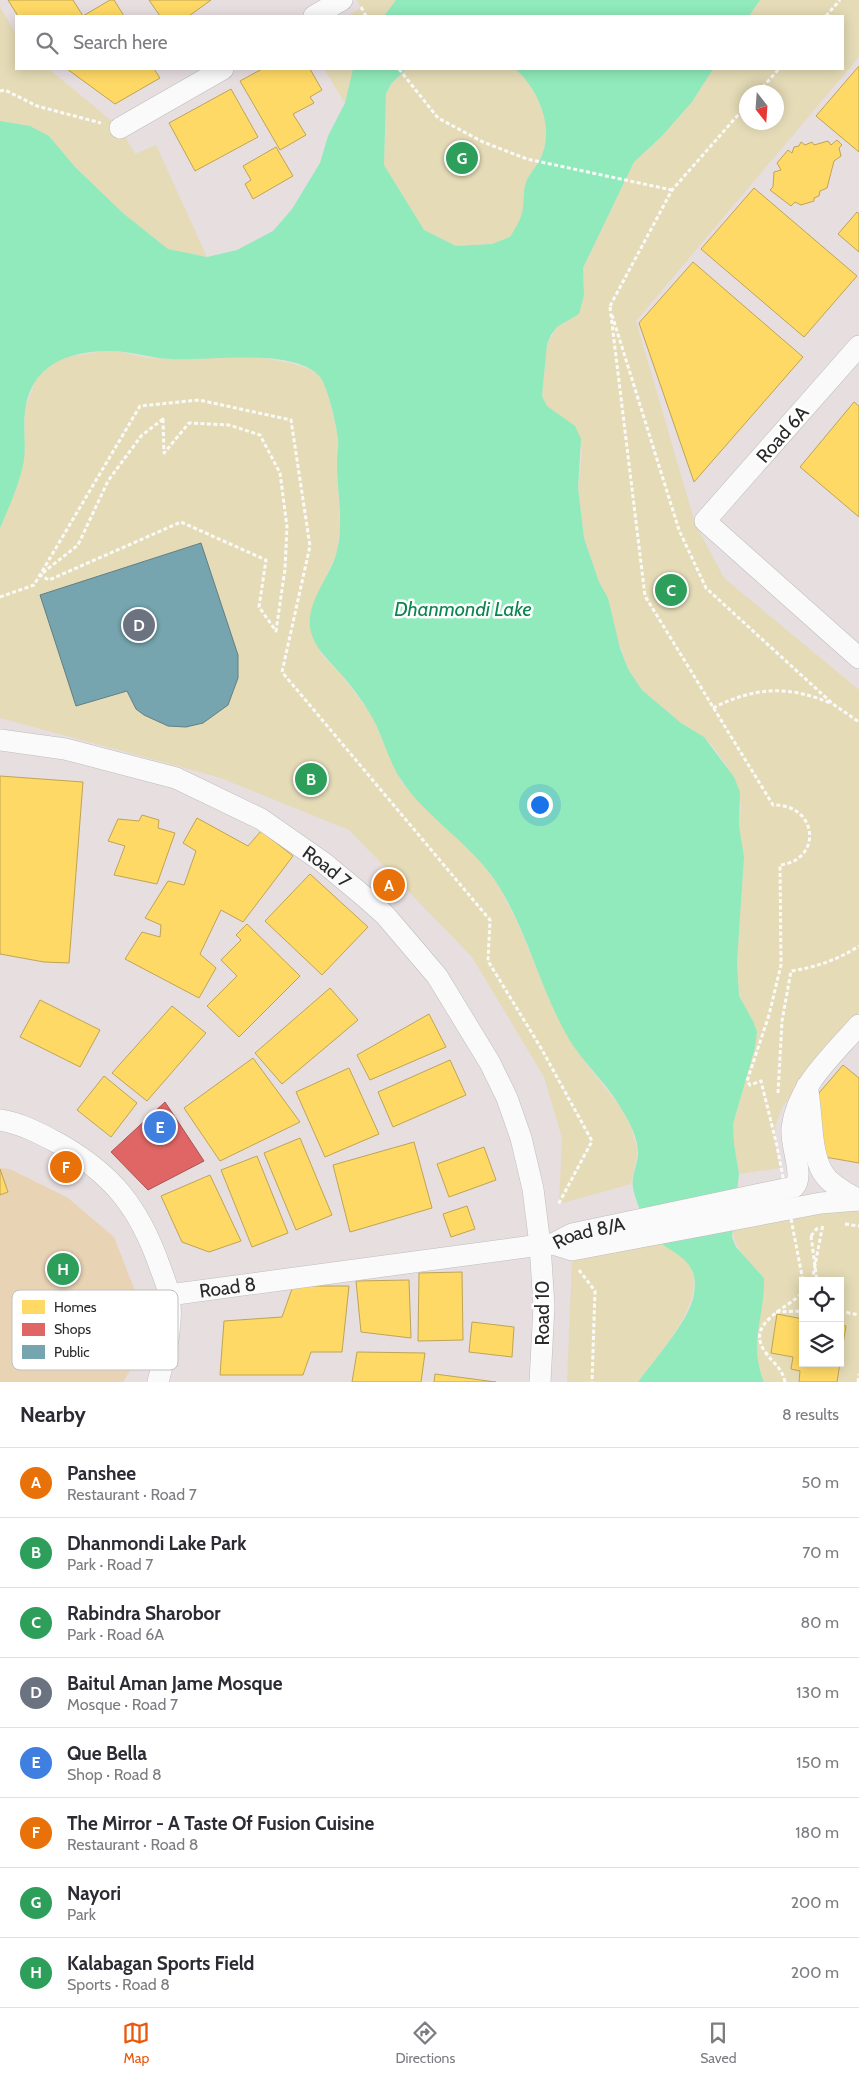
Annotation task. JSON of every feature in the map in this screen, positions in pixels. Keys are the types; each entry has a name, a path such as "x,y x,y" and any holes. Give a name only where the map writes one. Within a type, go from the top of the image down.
{"street":[{"path":"316,15 342,0"},
{"path":"120,128 221,70"},
{"name":"Road 6A","path":"859,346 705,521 859,658"},
{"name":"Road 7","path":"0,740 65,749 176,778 261,819 324,863 385,915 437,976 490,1063 507,1098 521,1138 532,1189 563,1248"},
{"name":"Road 8/A","path":"563,1248 794,1187 798,1183 800,1176 794,1156 792,1128 795,1111 807,1086 859,1025"},
{"name":"Road 8/A","path":"807,1086 816,1158 826,1178 858,1200"},
{"path":"0,1120 38,1132 67,1148 97,1167 124,1194 142,1222 168,1290"},
{"name":"Road 8/A","path":"563,1248 828,1202 858,1200"},
{"name":"Road 8","path":"178,1294 563,1248"},
{"name":"Road 10","path":"540,1382 544,1306 563,1248"}],"path":[{"path":"827,15 840,0"},
{"path":"400,70 407,82 438,118 483,142 527,158 672,190"},
{"path":"764,85 778,70"},
{"path":"0,91 5,90 37,106 120,128"},
{"path":"739,114 672,190 610,307 645,596 773,805 793,808 802,814 809,832 809,842 802,855 793,862 780,865 782,965 769,1015 747,1082 750,1085 761,1081 777,1146 802,1277"},
{"path":"610,307 678,530 706,588 833,704 859,722"},
{"path":"0,597 34,585 140,406 199,400 291,420 310,546 282,672 490,920 488,961 541,1048 592,1141 555,1212"},
{"path":"163,419 164,453 189,423 229,425 260,435 280,473 287,527 286,569 276,632 259,607 266,560 181,522 49,580 40,575 78,545 108,481 141,436 163,419"},
{"path":"713,708 754,693 772,691 806,693 833,704"},
{"path":"778,1095 782,1022 791,971 816,967 837,960 859,946"},
{"path":"813,1277 824,1221"},
{"path":"811,1236 816,1277"},
{"path":"563,1248 595,1291 592,1382"},
{"path":"785,1382 783,1372 766,1353 760,1342 760,1331 774,1312 799,1296"},
{"path":"774,1312 799,1312"},
{"path":"844,1312 859,1314"},
{"path":"858,1382 859,1374"}],"shaded area":[{"path":"357,0 396,0 385,15 350,15 361,8"},
{"path":"760,0 859,0 859,57 636,321 695,523 724,578 859,690 859,1013 783,1106 775,1126 780,1168 739,1174 733,1124 755,1048 757,1032 739,996 737,962 744,857 739,826 741,804 734,777 714,748 704,737 681,723 642,690 628,669 615,631 608,598 599,582 584,538 578,488 582,450 560,416 547,406 542,396 547,344 557,327 565,323 584,295 583,268 634,162 661,137 692,102 712,70 844,70 844,15 750,15"},
{"path":"0,7 15,32 15,70 50,70 120,128 135,154 156,145 207,257 168,249 124,214 75,167 49,136 30,126 0,121"},
{"path":"325,70 353,70 345,103"},
{"path":"405,70 516,70 530,86 541,107 546,130 546,141 542,156 526,182 522,212 510,237 492,244 456,246 424,230 384,165 386,94 391,84"},
{"path":"111,350 148,358 252,356 291,363 309,369 319,375 327,390 339,440 337,466 340,526 337,552 314,604 310,624 322,655 342,675 372,716 401,781 428,810 473,851 498,885 516,919 554,1010 588,1066 620,1106 631,1127 638,1151 631,1184 559,1204 562,1138 544,1077 472,957 349,830 218,777 0,718 0,528 19,479 24,458 25,409 37,376 50,365 67,357"},
{"path":"0,1168 10,1169 68,1198 114,1237 135,1290 12,1290 12,1370 130,1370 123,1382 0,1382"},
{"path":"841,1206 859,1210 859,1382 764,1382 760,1368 757,1342 764,1278 742,1253 733,1232 732,1223"},
{"path":"653,1236 685,1259 693,1273 694,1289 681,1323 638,1382 567,1382 572,1260"}],"water":[{"path":"396,0 760,0 750,15 385,15"},
{"name":"Dhanmondi Lake","path":"353,70 405,70 391,84 386,94 384,165 424,230 456,246 492,244 510,237 519,221 526,182 540,160 546,141 546,130 541,107 530,86 516,70 712,70 692,102 661,137 634,162 583,268 584,295 579,314 557,327 547,344 542,396 547,406 575,426 581,439 578,488 584,538 599,582 608,598 620,648 628,669 642,690 681,723 704,737 734,777 740,792 739,826 744,857 737,962 739,996 757,1032 755,1048 733,1124 739,1174 732,1237 736,1247 764,1278 757,1354 764,1382 638,1382 686,1316 694,1294 695,1280 687,1262 664,1245 651,1232 640,1210 633,1183 638,1149 628,1120 609,1090 571,1043 548,996 517,921 498,885 475,856 422,806 410,792 395,770 378,728 369,712 352,687 314,641 310,627 312,607 334,560 340,529 337,463 338,438 329,397 320,377 308,368 291,362 271,359 171,359 107,351 77,354 52,364 34,383 29,396 24,417 24,460 14,495 0,528 0,121 30,126 49,136 75,167 124,214 168,249 207,257 237,250 273,231 292,209 320,163 328,136 345,103"}],"building: Homes":[{"path":"8,0 73,0 82,15 17,15"},
{"path":"110,0 114,0 123,15 85,15"},
{"path":"149,0 211,0 190,15 159,15"},
{"path":"859,66 859,152 816,116"},
{"path":"68,70 155,70 160,78 115,104"},
{"path":"260,70 311,70 322,90 310,97 314,103 293,114 306,135 280,150 240,81"},
{"path":"231,89 258,137 195,171 169,123"},
{"path":"837,140 842,145 839,148 841,156 834,161 827,188 820,191 819,196 814,198 814,201 801,205 795,202 791,206 770,190 773,187 774,172 781,170 777,163 788,150 792,153 794,147 799,146 801,142 805,145 812,142 814,145 828,141 831,145"},
{"path":"276,147 293,176 253,199 245,184 251,180 243,166"},
{"path":"754,188 857,276 804,337 701,249"},
{"path":"857,212 859,214 859,252 838,234"},
{"path":"693,262 803,357 694,482 639,323"},
{"path":"854,402 859,406 859,517 800,467"},
{"path":"0,776 83,782 69,963 44,962 0,954"},
{"path":"142,815 159,820 158,828 175,833 157,884 114,875 125,846 108,841 118,819 139,821"},
{"path":"197,818 248,846 261,831 293,856 243,922 221,910 200,954 216,968 199,998 125,959 142,932 160,937 161,925 145,918 168,881 184,885 196,851 183,843"},
{"path":"310,874 368,927 322,975 265,921"},
{"path":"247,924 300,976 239,1037 207,1006 237,976 221,960 241,940 236,935"},
{"path":"330,988 358,1020 282,1084 255,1053"},
{"path":"40,1000 100,1030 80,1067 20,1037"},
{"path":"172,1006 206,1033 147,1101 112,1073"},
{"path":"429,1014 446,1047 370,1080 357,1055"},
{"path":"253,1058 300,1122 220,1161 184,1108"},
{"path":"450,1060 466,1095 393,1127 378,1092"},
{"path":"843,1065 859,1078 859,1163 825,1157 813,1100"},
{"path":"349,1068 379,1134 325,1157 296,1092"},
{"path":"104,1076 137,1103 111,1137 77,1110"},
{"path":"300,1138 332,1215 296,1230 264,1153"},
{"path":"414,1142 432,1208 350,1232 333,1165"},
{"path":"484,1147 496,1180 449,1197 437,1164"},
{"path":"257,1156 288,1233 252,1247 221,1170"},
{"path":"0,1169 8,1192 0,1195"},
{"path":"210,1175 241,1241 209,1252 182,1242 161,1196"},
{"path":"467,1206 475,1229 451,1237 443,1214"},
{"path":"462,1272 463,1340 418,1341 419,1273"},
{"path":"409,1280 411,1338 361,1332 356,1281"},
{"path":"293,1286 349,1286 342,1352 311,1352 303,1375 220,1375 224,1321 282,1317"},
{"path":"777,1314 799,1318 799,1367 839,1367 837,1382 799,1382 800,1371 791,1369 793,1357 771,1353"},
{"path":"472,1322 514,1327 512,1357 469,1352"},
{"path":"357,1352 425,1353 421,1382 352,1382"},
{"path":"435,1374 496,1382 434,1382"}],"building: Shops":[{"path":"165,1102 204,1161 148,1190 111,1152"}],"building: Public":[{"path":"201,543 238,655 238,678 228,705 203,723 186,727 168,726 144,715 136,709 127,691 76,706 40,595"}],"place":[{"name":"Nayori","path":"462,158"},
{"name":"Rabindra Sharobor","path":"671,590"},
{"name":"Baitul Aman Jame Mosque","path":"139,625"},
{"name":"Dhanmondi Lake Park","path":"311,779"},
{"name":"Panshee","path":"389,885"},
{"name":"Que Bella","path":"160,1127"},
{"name":"The Mirror - A Taste Of Fusion Cuisine","path":"66,1167"},
{"name":"Kalabagan Sports Field","path":"63,1269"}]}
